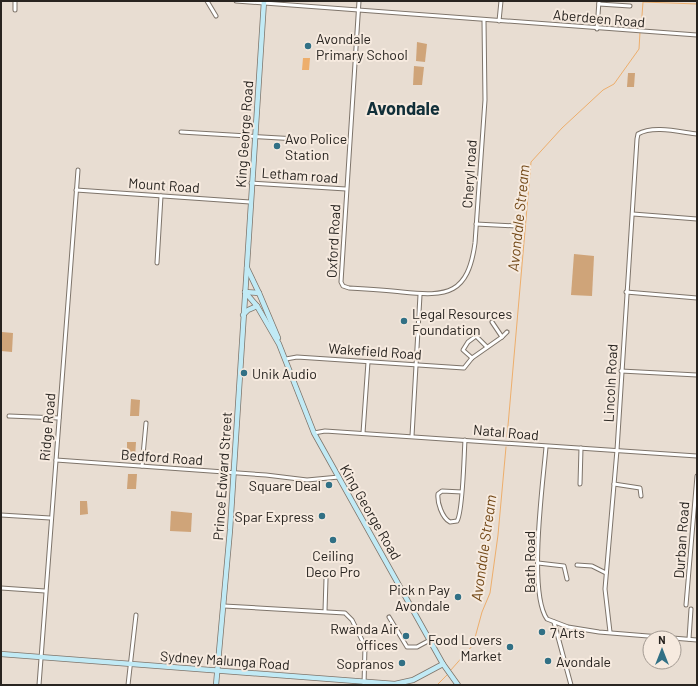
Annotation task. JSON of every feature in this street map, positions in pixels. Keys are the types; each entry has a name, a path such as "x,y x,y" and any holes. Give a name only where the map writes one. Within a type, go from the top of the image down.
{"main road":[{"name":"King George Road","path":"264,2 251,183 247,268 286,359 304,410 314,433 430,640 458,685"},
{"name":"Prince Edward Street","path":"216,685 224,606 247,268"},
{"name":"King George Road","path":"245,292 257,306 279,344"},
{"path":"245,292 259,293"},
{"path":"243,315 248,310 257,306"},
{"name":"Sydney Malunga Road","path":"1,654 364,683 395,684 405,683 420,677 444,664"}],"street":[{"path":"15,1 15,10"},
{"path":"207,1 216,16"},
{"name":"Aberdeen Road","path":"236,1 697,36"},
{"name":"Oxford Road","path":"359,1 346,189 342,284 350,288 420,295"},
{"path":"499,22 501,1"},
{"path":"597,29 599,3 630,6"},
{"name":"Cheryl road","path":"420,295 441,294 451,290 465,277 473,260 485,100 484,21"},
{"name":"Lincoln Road","path":"610,632 606,608 606,573 617,450 626,292 638,134 643,131 653,130 697,134"},
{"path":"181,132 297,139"},
{"name":"Ridge Road","path":"39,685 50,518 56,460 78,170"},
{"name":"Letham road","path":"251,183 346,189"},
{"name":"Mount Road","path":"76,190 250,202"},
{"path":"157,263 161,196"},
{"path":"633,214 697,219"},
{"path":"476,224 516,226"},
{"path":"626,292 697,298"},
{"path":"412,436 420,295"},
{"path":"492,322 502,336"},
{"path":"487,347 476,336 468,342 463,350 472,358 487,347 502,336 507,332"},
{"name":"Wakefield Road","path":"286,359 297,357 464,368 472,358"},
{"path":"363,433 368,362"},
{"path":"621,371 697,375"},
{"path":"9,416 59,418"},
{"path":"142,466 146,424"},
{"name":"Natal Road","path":"314,433 325,431 363,433 546,447 617,450 697,456"},
{"path":"462,492 442,491 438,494 444,517 450,522 457,521 459,519 462,492 465,440"},
{"name":"Bath Road","path":"546,447 538,563 540,606 547,619 554,622"},
{"path":"580,484 581,448"},
{"name":"Bedford Road","path":"56,460 307,480 339,477"},
{"name":"Durban Road","path":"686,605 697,476"},
{"path":"614,484 640,488 641,496"},
{"path":"1,515 50,518"},
{"path":"538,563 564,566 567,579"},
{"path":"576,565 592,566 606,573"},
{"path":"325,611 326,579"},
{"path":"1,588 45,591"},
{"path":"224,606 345,613 352,620 365,646 364,683"},
{"path":"689,639 691,609"},
{"path":"128,685 129,664 136,615"},
{"path":"389,617 407,647 417,647 430,640"},
{"path":"554,622 568,627 697,640"},
{"path":"554,622 571,685"}],"shaded area":[{"path":"417,42 427,44 425,62 416,61"},
{"path":"303,58 310,58 309,70 302,70"},
{"path":"414,66 424,67 422,85 413,85"},
{"path":"628,73 635,73 634,87 627,87"},
{"path":"574,254 594,256 592,296 571,295"},
{"path":"2,332 13,333 12,352 1,351"},
{"path":"131,399 140,400 139,416 130,416"},
{"path":"127,442 136,442 135,458 127,458"},
{"path":"128,474 137,474 136,489 127,489"},
{"path":"80,501 87,501 88,514 80,515"},
{"path":"171,511 192,513 191,532 170,531"}],"waterway":[{"name":"Avondale Stream","path":"641,29 643,2 697,4"},
{"name":"Avondale Stream","path":"507,437 531,162 562,128 603,90 614,84 639,49 640,32"},
{"name":"Avondale Stream","path":"450,671 473,645 482,612 490,593 498,535 506,447"},
{"name":"Avondale Stream","path":"437,685 448,674"}],"place":[{"name":"Avondale Primary School","path":"308,46"},
{"name":"Avo Police Station","path":"277,146"},
{"name":"Legal Resources Foundation","path":"404,321"},
{"name":"Unik Audio","path":"244,373"},
{"name":"Square Deal","path":"329,485"},
{"name":"Spar Express","path":"322,516"},
{"name":"Ceiling Deco Pro","path":"333,540"},
{"name":"Pick n Pay Avondale","path":"458,597"},
{"name":"7 Arts","path":"542,632"},
{"name":"Rwanda Air offices","path":"406,636"},
{"name":"Food Lovers Market","path":"510,647"},
{"name":"Avondale","path":"548,661"},
{"name":"Sopranos","path":"402,663"}],"district":[{"name":"Avondale","path":"403,108"}]}
